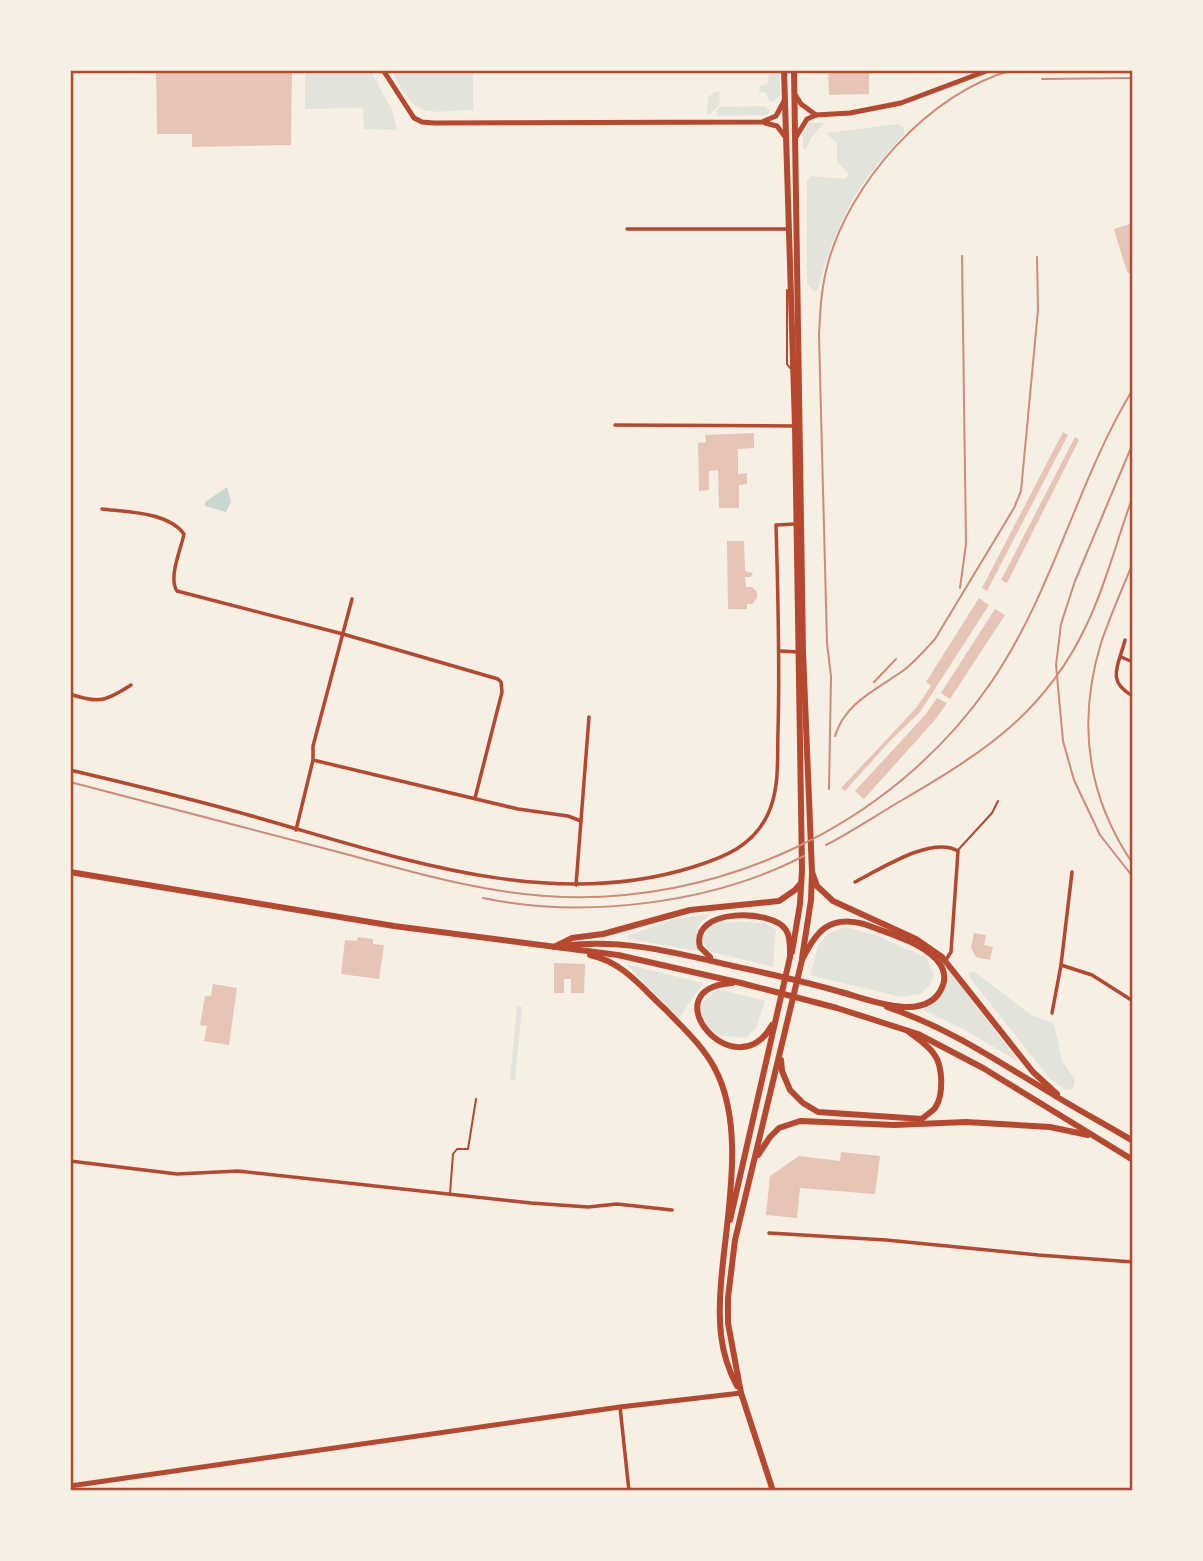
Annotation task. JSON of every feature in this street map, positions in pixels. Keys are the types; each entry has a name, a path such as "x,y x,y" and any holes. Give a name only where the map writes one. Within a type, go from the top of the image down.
{"main road":[{"path":"383,70 408,111 422,122 762,122 778,125 786,138"},
{"path":"726,1239 797,928 803,881 795,426 784,70"},
{"path":"773,1491 741,1393 729,1333 728,1298 735,1240 802,960 811,900 803,652 794,70"},
{"path":"796,137 807,119 816,115 850,113 901,103 989,70"},
{"path":"795,92 801,104 816,115"},
{"path":"762,122 776,116 784,100"},
{"path":"812,869 817,886 833,901 916,939 945,961 1033,1072 1078,1110"},
{"path":"70,872 394,926 653,961 741,982 904,1028 952,1050 1133,1160"},
{"path":"554,947 572,938 603,934 690,910 779,901 803,881"},
{"path":"790,957 787,932 770,918 712,920 701,930 699,936 700,947 708,956 886,1004 913,1008 930,1002 942,988 944,979 938,961 928,953 853,921 841,921 821,930 802,960"},
{"path":"554,947 589,942 618,943 771,974"},
{"path":"554,947 608,959 623,969 694,1039 715,1068 731,1118 731,1165 719,1324 728,1370 741,1393"},
{"path":"741,982 717,984 701,996 696,1005 696,1013 705,1029 721,1042 741,1047 750,1046 768,1033 776,1018"},
{"path":"841,992 924,1019 1133,1140"},
{"path":"781,1047 781,1063 787,1085 798,1099 813,1110 827,1115 922,1119 938,1102 939,1066 931,1050 904,1028"},
{"path":"753,1166 760,1149 775,1132 800,1121 894,1125 966,1122 1050,1127 1100,1139"},
{"path":"70,1486 620,1406 741,1393"}],"street":[{"path":"627,229 788,229"},
{"path":"615,425 795,426"},
{"path":"102,509 153,517 182,531 184,534 173,587 177,591 493,677 501,682 502,692 475,798"},
{"path":"70,769 184,797 296,830 483,876 532,883 576,885 636,881 720,858 745,845 759,829 768,814 776,785 780,651 776,524 797,524"},
{"path":"296,830 313,760 313,747 352,599"},
{"path":"1125,640 1116,669 1116,681 1120,688 1133,696"},
{"path":"780,651 799,652"},
{"path":"1121,657 1133,662"},
{"path":"70,694 99,701 131,685"},
{"path":"576,885 589,717"},
{"path":"313,760 519,809 568,816 582,821"},
{"path":"855,882 921,850 951,847 957,851 959,859 952,912 951,952 945,961"},
{"path":"1052,1013 1062,965 1072,872"},
{"path":"1062,965 1093,975 1133,1001"},
{"path":"70,1161 177,1174 238,1171 450,1195 575,1206 617,1204 672,1210"},
{"path":"769,1233 886,1240 1133,1262"},
{"path":"620,1406 629,1491"}],"lane":[{"path":"957,851 995,809 998,801"},
{"path":"450,1195 453,1154 457,1149 468,1149 475,1099"}],"shaded area":[{"path":"305,70 370,70 392,110 397,130 364,129 363,108 305,109"},
{"path":"391,70 473,70 473,110 422,110 408,98"},
{"path":"769,70 780,70 780,95 773,103 766,93 759,92 760,86 768,84"},
{"path":"719,92 720,104 709,115 708,97"},
{"path":"765,106 770,111 767,115 717,116 716,110 720,107"},
{"path":"809,123 824,123 811,138 806,149 803,149 803,127"},
{"path":"898,124 904,128 904,134 869,175 844,216 818,289 814,292 807,283 807,181 811,176 845,179 849,174 837,162 837,143 826,133"},
{"path":"227,487 231,502 226,512 205,506 205,502"},
{"path":"711,915 697,930 698,951 628,939 627,936 671,920"},
{"path":"724,923 765,923 776,930 773,967 708,951 703,939 710,929"},
{"path":"846,927 876,935 927,958 934,976 930,985 920,994 901,997 810,975 819,944 828,933"},
{"path":"626,964 703,983 679,1018"},
{"path":"949,971 1019,1062 965,1030 923,1010 941,994"},
{"path":"970,972 975,972 1031,1015 1054,1023 1062,1061 1075,1080 1073,1089 1066,1090 1050,1079 969,977"},
{"path":"718,989 765,1001 756,1028 746,1038 717,1035 702,1016 702,1006"},
{"path":"517,1006 522,1007 515,1080 510,1079"}],"building":[{"path":"156,70 292,70 291,145 192,147 192,134 157,134"},
{"path":"828,70 869,70 869,94 829,95"},
{"path":"1133,223 1133,275 1127,272 1114,229"},
{"path":"1063,432 1068,435 987,591 982,588"},
{"path":"754,433 754,448 738,449 738,474 747,473 747,484 739,485 739,508 719,508 718,470 709,471 709,490 699,491 698,443 706,442 705,435"},
{"path":"1075,437 1079,440 1007,583 1001,580"},
{"path":"727,541 744,541 745,571 753,573 751,577 745,577 746,587 752,587 757,592 757,598 752,604 747,604 747,609 728,609"},
{"path":"979,598 989,605 920,712 845,791 841,788 916,708 931,686 926,682"},
{"path":"995,609 1005,615 950,699 941,693"},
{"path":"937,698 947,703 864,799 855,791 926,714"},
{"path":"974,933 986,935 984,945 993,947 990,960 976,957 971,948"},
{"path":"358,937 373,939 373,944 384,945 379,979 341,974 345,940 357,941"},
{"path":"554,963 585,964 584,993 571,993 571,979 564,979 564,993 554,993"},
{"path":"213,984 237,988 229,1045 204,1041 207,1026 200,1025 205,996 211,996"},
{"path":"841,1152 880,1156 875,1194 800,1188 797,1218 766,1215 770,1176 799,1156 840,1161"}],"railway":[{"path":"829,789 831,677 827,643 819,336 827,267 853,204 896,146 951,98 982,81 1013,70"},
{"path":"1042,79 1133,78"},
{"path":"960,588 966,544 962,256"},
{"path":"835,736 846,714 854,705 908,667 935,639 1014,508 1021,491 1038,310 1037,257"},
{"path":"70,782 417,873 519,893 545,896 609,896 673,888 736,872 795,848 851,817 903,779 950,734 990,684 1012,649 1048,575 1095,462 1133,389"},
{"path":"1133,443 1075,581 1061,624 1056,665 1063,741 1074,780 1100,835 1133,877"},
{"path":"826,845 986,747 1031,707 1052,683 1086,626 1133,496"},
{"path":"1133,563 1101,643 1089,701 1088,729 1096,785 1117,838 1133,864"},
{"path":"874,682 896,659"},
{"path":"483,898 563,907 647,903 729,886 804,856"}]}
